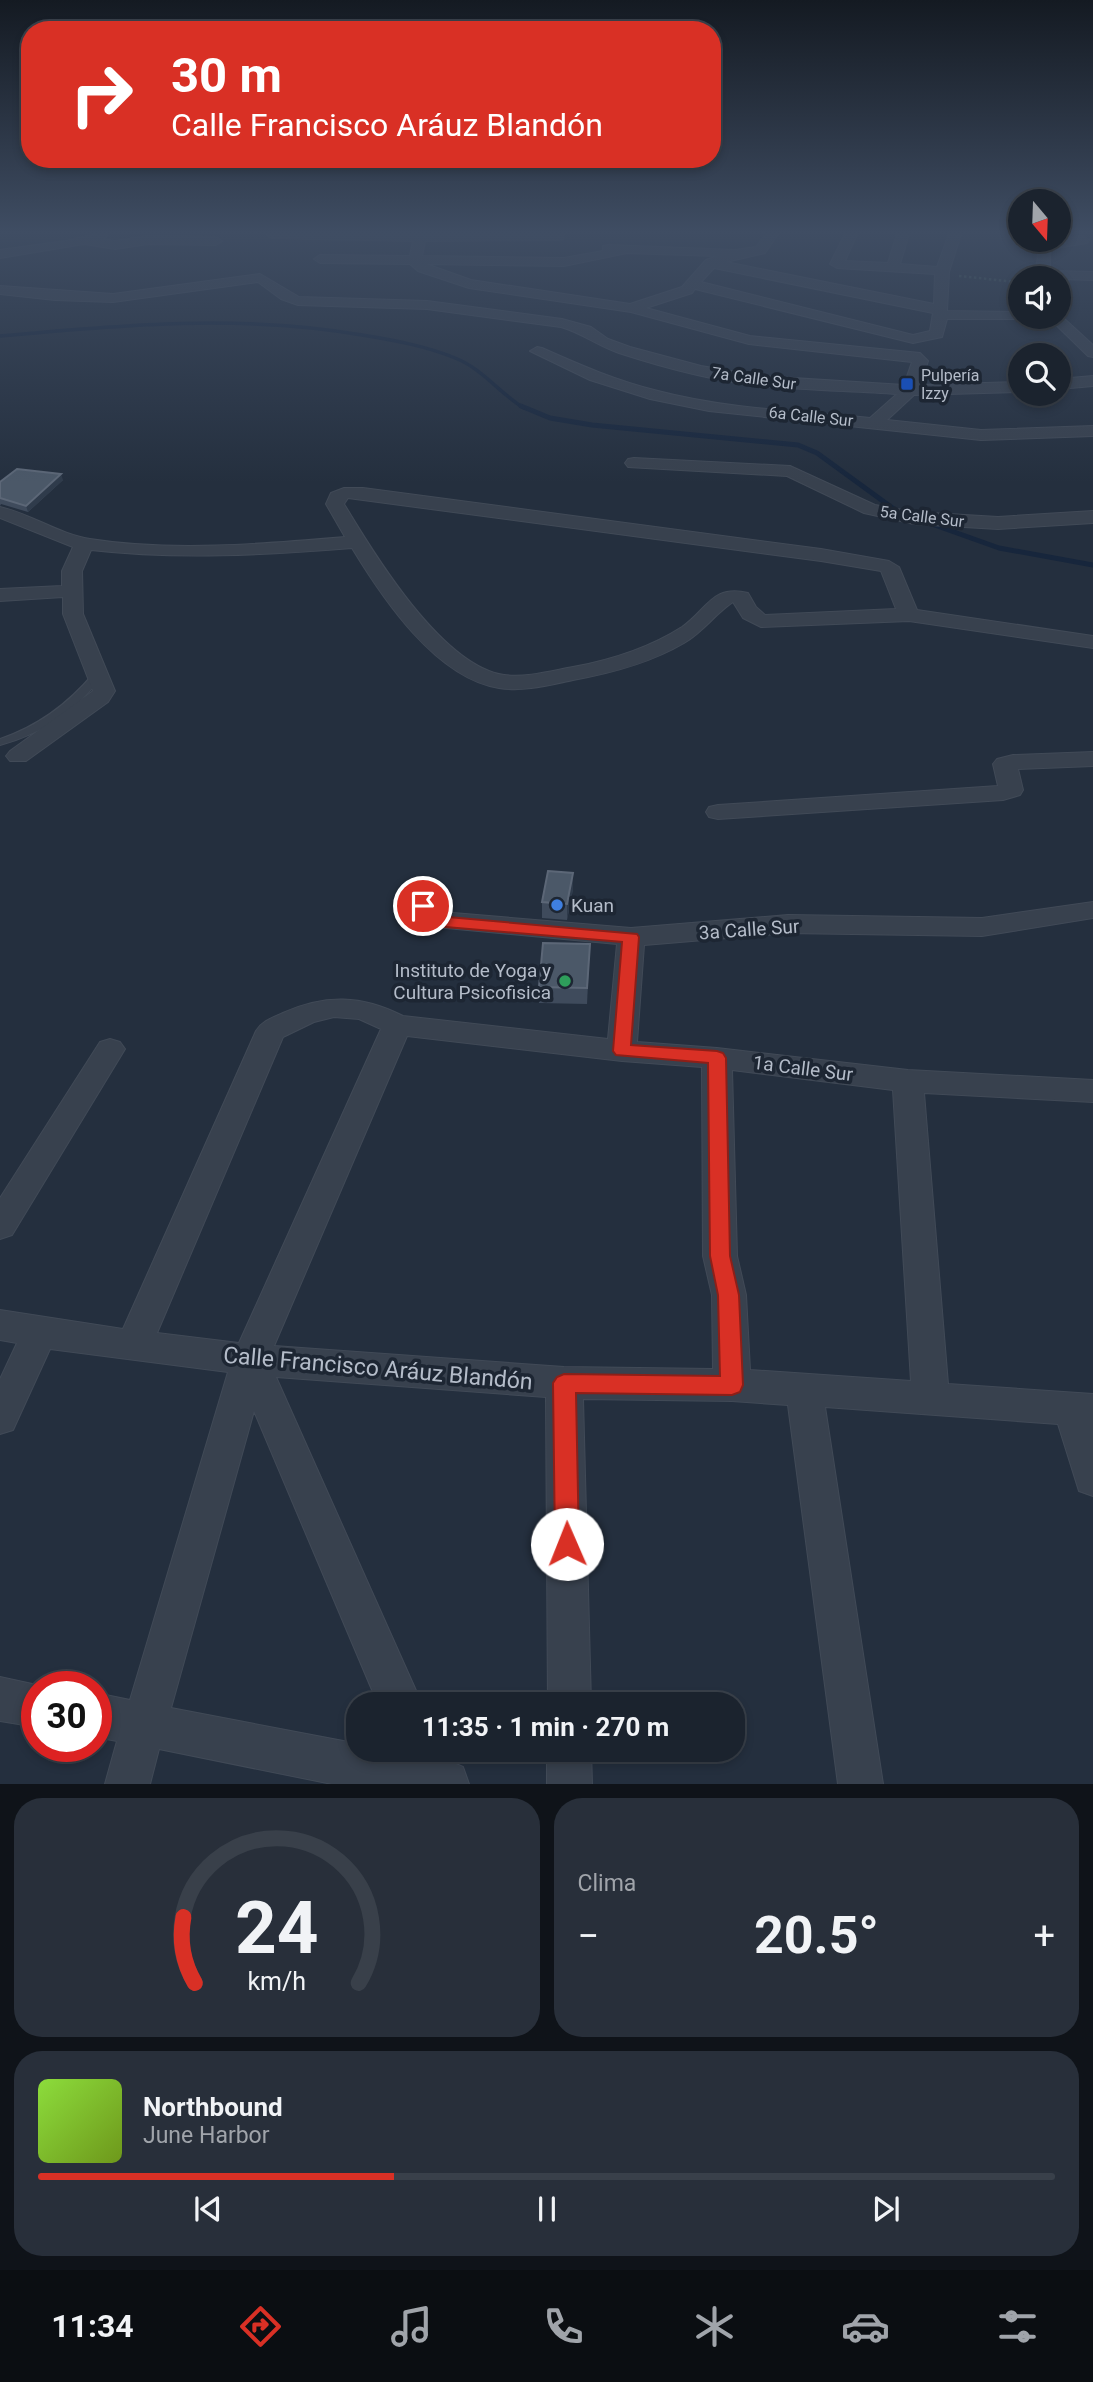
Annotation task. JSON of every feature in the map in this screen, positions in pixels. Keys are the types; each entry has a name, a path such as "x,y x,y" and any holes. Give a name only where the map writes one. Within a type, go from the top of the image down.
{"street":[{"name":"7a Calle Sur","path":"510,317 562,323 586,330 603,342 625,350 700,370 760,381 910,390 1008,387"},
{"path":"586,330 606,317"},
{"path":"665,317 749,340 915,356 920,361 910,390 876,422"},
{"path":"826,317 913,339 937,334 941,317"},
{"path":"1071,328 1086,338 1093,353"},
{"path":"700,370 749,340"},
{"name":"6a Calle Sur","path":"537,351 595,377 656,396 709,405 981,435 1029,435 1093,430"},
{"path":"1071,383 1093,381"},
{"name":"5a Calle Sur","path":"634,463 790,471 870,509 914,518 998,523 1093,517"},
{"path":"909,615 888,567 821,555 363,493 344,493 337,497 335,504 356,542 423,630 450,655 497,681 523,681 608,668 657,649 694,629 722,600 730,596 741,597 745,608 761,621 909,615 1093,642"},
{"path":"0,512 84,544 149,551 216,551 356,542"},
{"path":"9,749 100,697 104,687 73,614 72,571 84,544"},
{"path":"0,595 71,591"},
{"path":"718,812 1003,793 1011,790 1005,764 1093,759"},
{"name":"3a Calle Sur","path":"422,895 426,913 434,920 631,937 788,924 982,927 1093,910"},
{"path":"622,1051 631,937"},
{"name":"1a Calle Sur","path":"134,1344 271,1031 303,1014 333,1006 358,1007 377,1013 397,1025 622,1051 717,1058 908,1081 1093,1091"},
{"path":"127,1783 250,1360 397,1025"},
{"path":"0,1226 110,1049"},
{"path":"717,1058 720,1256 729,1295 732,1385"},
{"path":"908,1081 931,1399"},
{"name":"Calle Francisco Aráuz Blandón","path":"0,1325 40,1333 250,1360 564,1383 732,1385 1083,1410"},
{"path":"0,1418 40,1333"},
{"path":"250,1360 395,1692"},
{"path":"564,1383 569,1692"},
{"path":"804,1390 861,1783"},
{"path":"1083,1410 1093,1479"},
{"path":"0,1699 21,1702"},
{"path":"112,1718 433,1771"},
{"path":"569,1762 570,1783"}],"building":[{"path":"17,469 61,474 26,506 0,498 0,482"},
{"path":"548,871 573,873 567,904 542,902"},
{"name":"Instituto de Yoga y Cultura Psicofisica","path":"543,943 590,944 587,988 539,987"}],"waterway":[{"path":"0,336 181,323 272,325 362,335 397,341 455,358 474,368 522,406"},
{"path":"522,406 550,418 592,425 798,445 817,453 898,512"},
{"path":"929,523 999,548 1093,565"}],"place":[{"name":"Pulpería Izzy","path":"907,384"},
{"name":"Kuan","path":"557,905"},
{"name":"Instituto de Yoga y Cultura Psicofisica","path":"565,981"}],"route":[{"path":"423,906 429,919 434,920 631,937 622,1051 717,1058 720,1256 729,1295 732,1385 564,1383 567,1544"}]}
